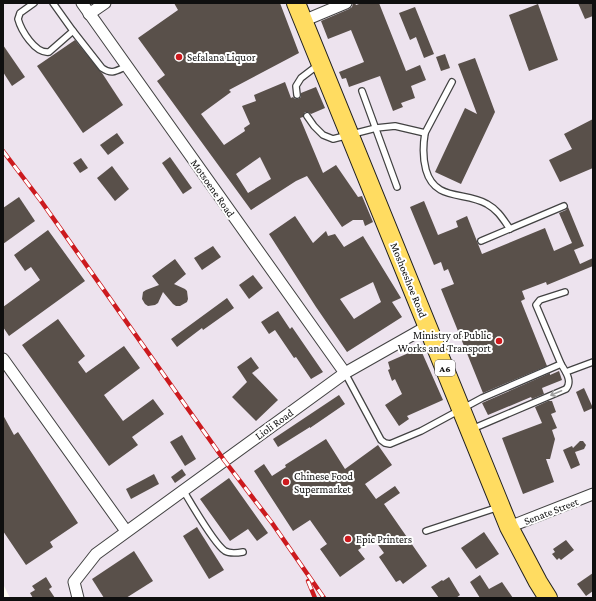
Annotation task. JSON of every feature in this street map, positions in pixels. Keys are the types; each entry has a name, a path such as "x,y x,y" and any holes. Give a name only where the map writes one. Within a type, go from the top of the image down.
{"main road":[{"name":"Moshoeshoe Road","path":"296,3 509,527 548,598"}],"street":[{"name":"Motsoene Road","path":"82,3 345,373"},
{"path":"89,14 105,3"},
{"path":"303,21 346,3"},
{"name":"Lioli Road","path":"78,598 74,582 96,554 345,373 428,326"},
{"path":"3,359 126,531"},
{"name":"Senate Street","path":"509,527 593,494"}],"lane":[{"path":"34,3 20,13 18,19 20,25 37,49 44,53 49,52 73,31"},
{"path":"53,3 102,68 108,72 113,72 127,66"},
{"path":"298,95 296,86 301,78 320,63"},
{"path":"452,82 425,133 424,163 428,180 434,187 445,192 487,203 499,212 510,229"},
{"path":"362,91 397,187"},
{"path":"307,116 323,135 333,139 376,128 395,126 425,133"},
{"path":"481,241 564,206"},
{"path":"470,430 566,389 569,386 570,382 566,372 561,364 536,305 540,300 565,292"},
{"path":"566,372 593,362"},
{"path":"345,373 381,440 385,444 390,444 421,431 482,398 561,364"},
{"path":"183,490 223,550 235,553 243,552"},
{"path":"426,531 501,507"}],"shaded area":[{"path":"3,3 593,3 593,598 10,598 3,584"}],"building":[{"path":"174,3 280,3 299,53 229,90 231,92 201,114 224,145 245,131 244,128 250,124 242,106 256,101 254,95 285,82 291,98 293,97 298,99 301,97 301,93 316,87 325,108 311,114 305,112 303,117 300,118 323,173 336,165 358,197 362,196 373,222 365,226 363,220 353,220 342,227 307,176 296,181 251,210 157,81 165,75 138,38 178,10","holes":["260,157 271,179 248,193 236,174"]},
{"path":"353,3 356,5 362,3 379,3 406,71 420,65 426,80 411,86 415,98 401,103 403,107 393,111 380,76 349,87 346,78 342,79 339,72 364,62 351,30 328,39 321,21 349,9 352,7"},
{"path":"578,3 593,3 593,16 585,19"},
{"path":"538,4 558,60 529,71 509,15"},
{"path":"415,7 434,54 424,58 416,37 410,40 399,13"},
{"path":"75,40 102,73 123,105 83,133 37,66"},
{"path":"3,45 25,77 12,86 3,72"},
{"path":"445,54 450,68 441,71 436,57"},
{"path":"475,58 495,112 461,184 435,172 465,108 477,114 458,64"},
{"path":"593,119 593,168 560,182 549,160 572,149 564,134"},
{"path":"117,133 124,143 108,155 100,145"},
{"path":"170,157 192,188 183,194 162,163"},
{"path":"81,158 88,168 80,173 73,163"},
{"path":"112,166 129,189 115,201 97,178"},
{"path":"19,197 35,221 3,244 3,208"},
{"path":"424,201 438,235 458,227 456,221 467,216 482,254 545,228 554,251 572,243 559,213 566,210 568,207 584,246 574,250 580,264 593,258 593,266 547,285 546,282 522,291 525,299 521,301 547,366 483,393 441,289 454,284 448,269 444,271 441,262 434,265 410,207"},
{"path":"295,216 313,243 326,231 328,236 335,234 344,247 363,236 401,298 392,302 402,317 347,352 269,234","holes":["373,282 381,302 354,319 340,299"]},
{"path":"48,230 85,281 9,336 3,327 3,307 40,280 31,267 25,271 14,255"},
{"path":"213,246 221,257 202,270 194,258"},
{"path":"175,259 186,274 174,284 187,291 187,302 180,306 176,306 163,292 158,303 148,306 142,299 143,292 159,285 152,276"},
{"path":"253,275 263,288 249,299 239,285"},
{"path":"227,298 234,308 203,330 202,328 177,347 171,339"},
{"path":"278,311 290,329 292,327 323,372 311,379 296,357 294,358 275,330 269,334 261,322"},
{"path":"58,319 85,356 78,362 86,373 124,346 140,368 104,395 123,421 153,399 164,414 132,437 138,445 109,466 22,345"},
{"path":"420,348 443,400 407,416 409,419 399,426 385,405 402,394 395,379 392,381 388,370 390,369 388,362"},
{"path":"251,357 259,368 252,373 278,400 256,421 232,397 247,382 237,367"},
{"path":"559,371 562,380 542,388 544,394 532,399 531,397 488,415 482,403 550,373 550,375"},
{"path":"584,388 593,408 584,412 576,392"},
{"path":"339,395 345,404 310,428 278,447 273,439"},
{"path":"548,401 552,401 556,412 551,414 557,428 552,430 555,439 550,459 546,459 554,482 523,494 502,438 542,423 535,407"},
{"path":"3,415 14,435 18,432 78,523 50,542 53,547 26,565 3,531"},
{"path":"182,435 196,459 185,466 170,442"},
{"path":"326,439 345,469 378,445 392,465 365,484 376,499 395,486 400,493 384,504 427,566 403,584 400,580 396,582 379,557 384,553 374,539 358,550 365,559 340,577 320,549 327,544 310,520 293,531 254,471 264,464 272,476 286,467 285,465"},
{"path":"580,441 583,441 586,445 584,449 575,452 580,465 571,469 563,450 572,446 573,448"},
{"path":"182,469 186,475 175,483 171,477"},
{"path":"154,474 159,484 131,499 126,489"},
{"path":"229,478 268,533 257,541 248,529 230,541 200,499"},
{"path":"197,527 224,570 209,579 183,536"},
{"path":"484,532 499,554 476,569 461,548"},
{"path":"566,540 574,550 561,560 559,558 557,560 552,554 555,552 553,549"},
{"path":"134,551 153,581 126,598 104,598 92,579"},
{"path":"593,573 593,591 586,596 577,584"},
{"path":"480,575 489,589 502,582 513,598 480,598 470,582"},
{"path":"46,577 52,587 49,589 55,598 33,598 30,593 35,590 32,586"},
{"path":"449,577 460,595 456,598 439,598 431,587"}],"railway":[{"path":"3,151 41,201 224,460 272,523 324,598"},
{"path":"308,581 315,598"}],"place":[{"name":"Sefalana Liquor","path":"179,57"},
{"name":"Ministry of Public Works and Transport","path":"499,341"},
{"name":"Chinese Food Supermarket","path":"286,482"},
{"name":"Epic Printers","path":"348,539"}]}
